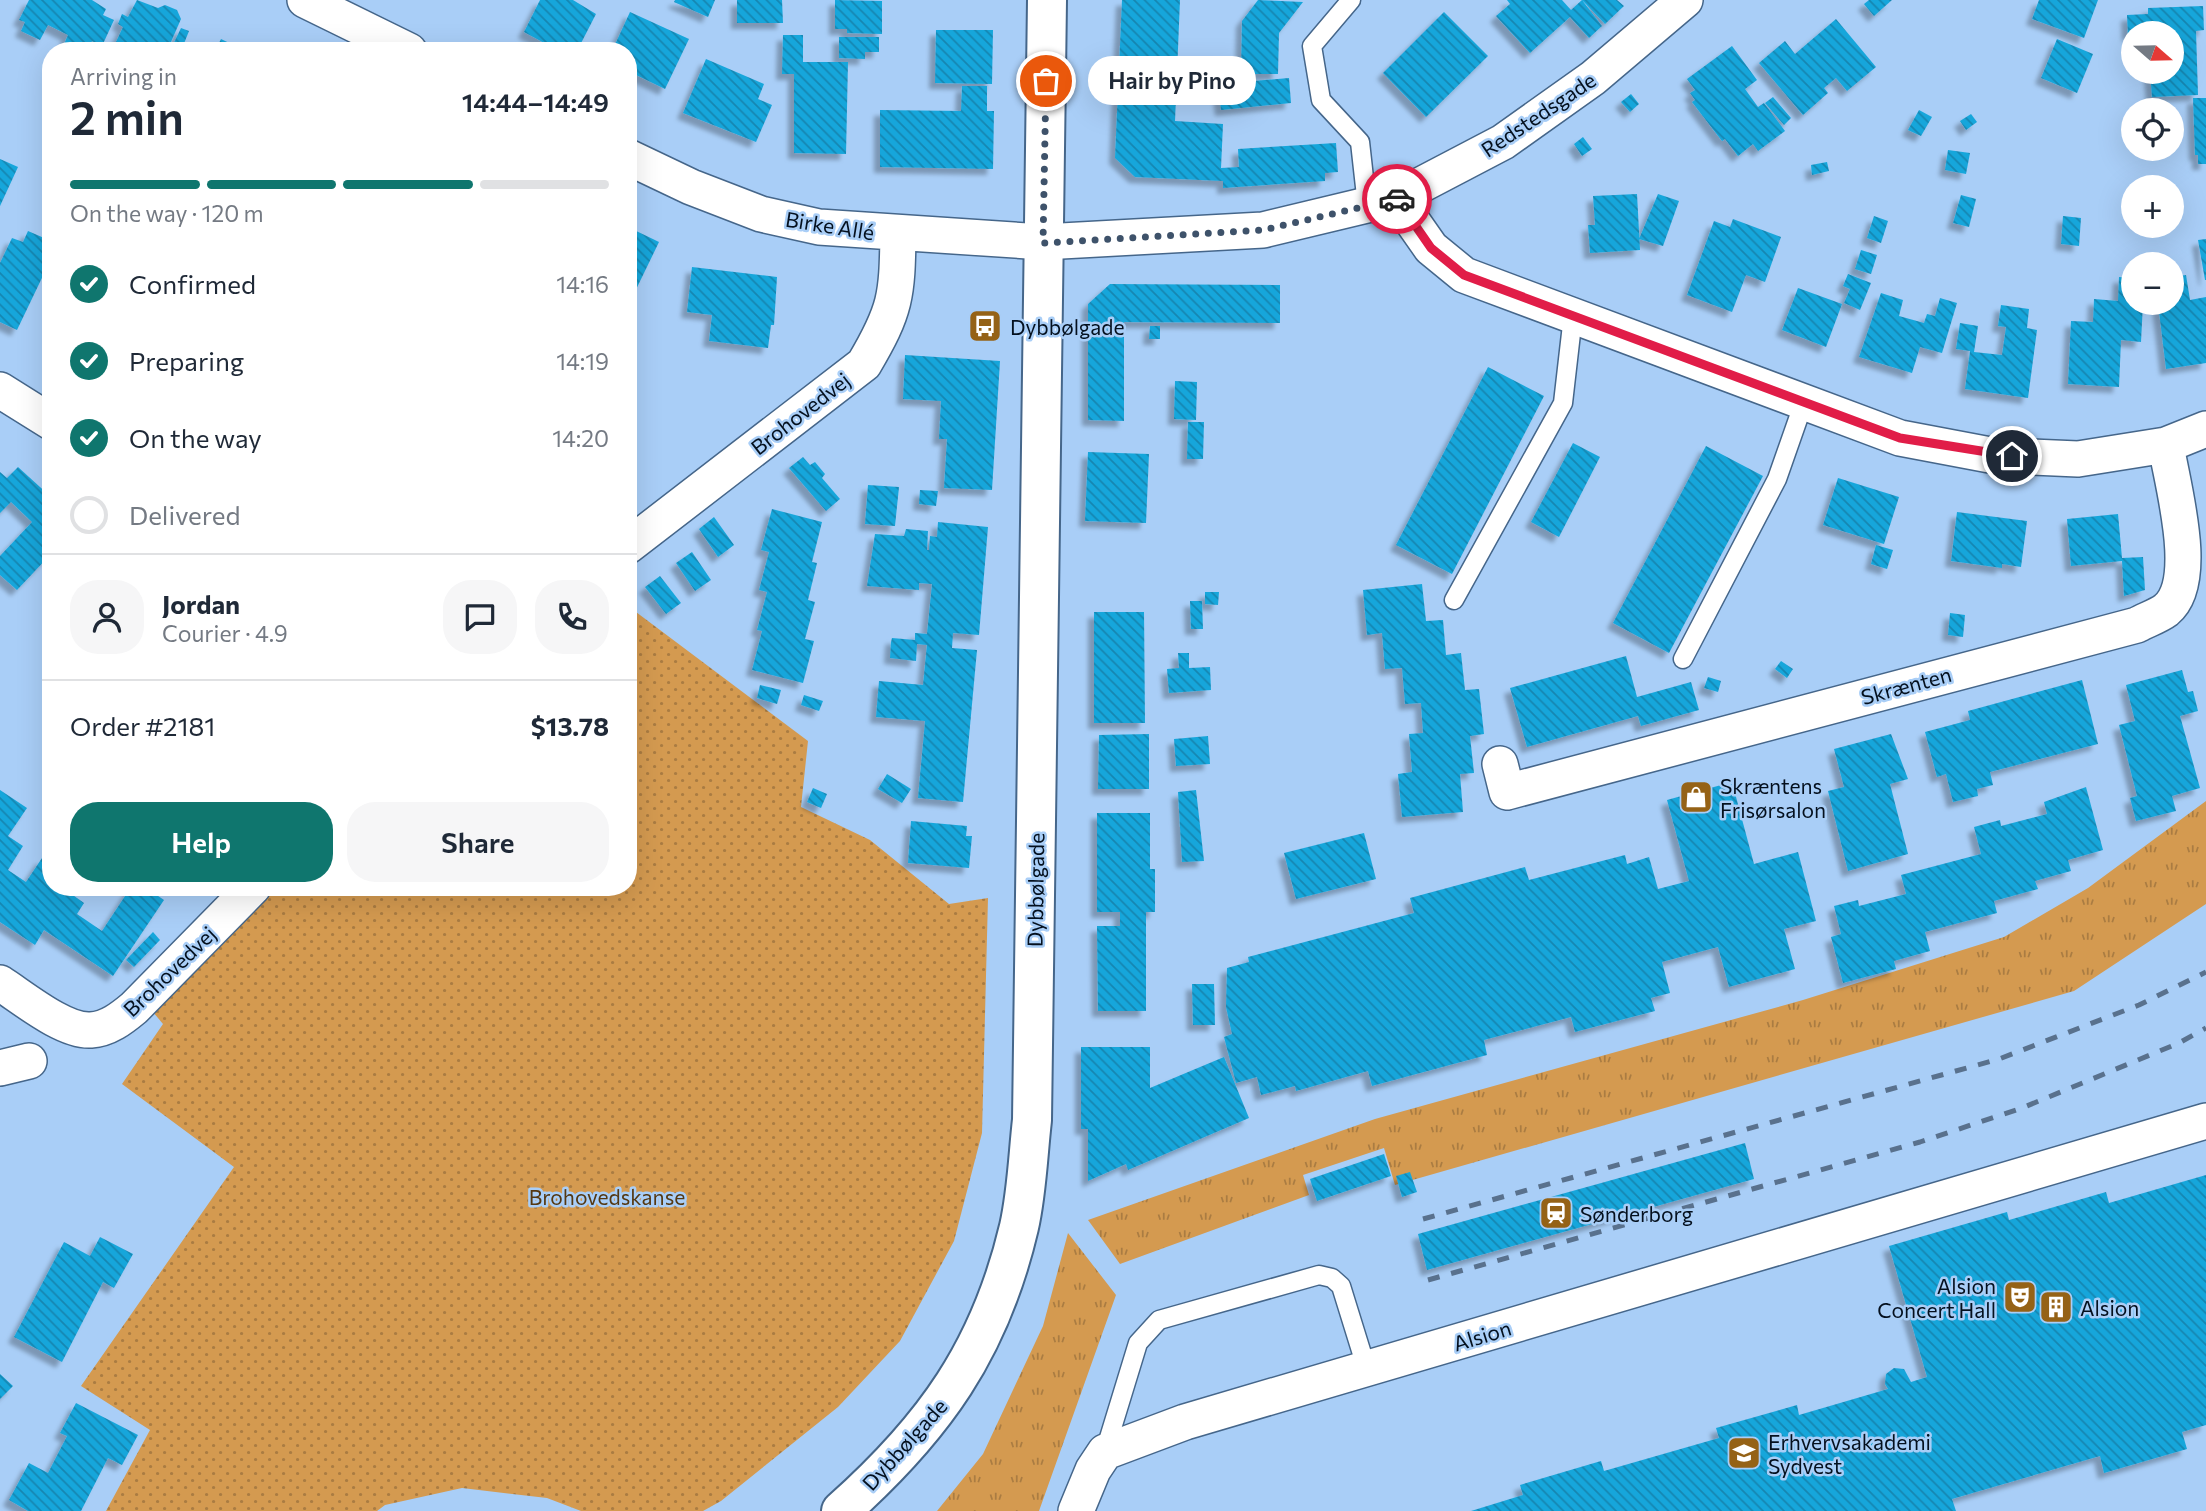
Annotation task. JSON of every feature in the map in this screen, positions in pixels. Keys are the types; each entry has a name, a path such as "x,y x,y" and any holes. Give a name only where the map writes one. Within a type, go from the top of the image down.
{"street":[{"path":"305,0 391,42"},
{"name":"Dybbølgade","path":"841,1511 885,1472 933,1418 972,1358 1001,1293 1020,1224 1032,1107 1047,0"},
{"name":"Redstedsgade","path":"1043,243 1263,230 1382,201 1503,142 1593,78 1685,0"},
{"name":"Birke Allé","path":"637,161 691,187 761,214 819,227 898,235 1043,243"},
{"path":"1382,201 1464,275 1900,438 1990,455 2078,459 2166,445 2206,429"},
{"name":"Brohovedvej","path":"637,539 864,364 886,327 897,292 898,235"},
{"path":"0,390 42,416"},
{"name":"Skrænten","path":"1500,764 1507,792 2137,625 2168,609 2181,585 2184,557 2166,445"},
{"name":"Brohovedvej","path":"0,983 62,1023 90,1030 115,1023 134,1008 244,896"},
{"name":"Alsion","path":"1105,1452 1185,1422 2206,1121"},
{"path":"1076,1511 1093,1470 1105,1452"}],"lane":[{"path":"1351,0 1312,47 1321,100 1360,142 1382,201"},
{"path":"1454,600 1563,403 1573,316"},
{"path":"1683,659 1777,479 1804,402"},
{"path":"1105,1452 1138,1343 1164,1318 1319,1275 1332,1278 1341,1286 1367,1370"}],"green space":[{"name":"Brohovedskanse","path":"637,613 808,741 801,807 870,840 949,904 988,898 982,1133 954,1241 900,1341 838,1407 721,1501 703,1511 581,1511 547,1498 462,1488 385,1505 377,1511 106,1511 150,1430 81,1386 234,1167 122,1084 163,1024 153,1012 269,896 637,896"},
{"path":"2206,801 2206,904 2074,991 1395,1185 1384,1148 1303,1175 1309,1195 1120,1264 1088,1220 1375,1119 1803,1000 2004,937 2088,888"},
{"path":"1068,1233 1116,1295 1039,1511 937,1511 983,1454 1043,1326"}],"building":[{"path":"29,0 92,0 106,9 103,15 114,20 104,42 65,42 68,35 48,25 40,40 21,31 25,22 19,20"},
{"path":"137,0 158,8 165,5 177,10 181,19 171,42 116,42 123,27 118,24 122,14 128,17"},
{"path":"540,0 573,0 596,14 582,42 542,42 524,32"},
{"path":"715,0 708,17 674,2"},
{"path":"737,0 782,0 783,23 737,23"},
{"path":"835,0 882,1 882,34 847,33 847,29 835,29"},
{"path":"1122,0 1180,0 1175,121 1223,124 1221,168 1239,167 1238,149 1336,143 1338,172 1325,173 1325,181 1223,188 1223,181 1135,177 1115,158"},
{"path":"1258,0 1303,2 1279,33 1278,74 1241,74 1242,21"},
{"path":"1507,0 1562,0 1571,10 1582,0 1602,26 1589,38 1570,17 1530,53 1496,16 1510,4"},
{"path":"1582,0 1617,0 1624,6 1605,24"},
{"path":"1869,0 1892,0 1874,16 1864,4"},
{"path":"2039,0 2098,0 2084,38 2032,19"},
{"path":"2203,6 2204,30 2196,31 2198,95 2152,97 2151,84 2184,84 2184,21 2127,21 2127,15 2148,14 2148,8"},
{"path":"630,12 689,39 665,89 637,75 637,42 616,42"},
{"path":"1444,12 1488,56 1426,117 1383,73"},
{"path":"1836,19 1876,67 1847,91 1836,78 1824,88 1828,93 1803,115 1759,63 1785,41 1795,54"},
{"path":"181,28 189,31 185,42 174,42"},
{"path":"936,30 993,30 992,84 935,83"},
{"path":"783,35 803,35 803,62 848,62 846,154 794,153 794,74 782,74"},
{"path":"839,37 879,37 879,52 865,52 865,59 839,58"},
{"path":"2057,39 2093,54 2077,93 2041,78"},
{"path":"1732,46 1757,80 1745,89 1758,107 1764,103 1785,131 1758,151 1753,144 1738,156 1725,139 1722,141 1692,102 1695,100 1690,93 1695,90 1687,79"},
{"path":"706,59 764,84 758,99 772,105 756,142 683,113"},
{"path":"1289,78 1291,103 1221,110 1218,84"},
{"path":"962,86 987,86 987,111 994,111 993,169 880,167 880,110 961,111"},
{"path":"1631,94 1639,104 1630,112 1621,102"},
{"path":"1773,97 1791,118 1784,125 1765,103"},
{"path":"2193,98 2206,98 2206,164 2198,164 2198,155 2195,155"},
{"path":"1919,110 1932,117 1921,136 1908,130"},
{"path":"1971,114 1977,122 1966,130 1960,121"},
{"path":"1583,137 1592,149 1582,156 1574,144"},
{"path":"1948,150 1970,153 1966,174 1945,170"},
{"path":"0,159 18,167 0,206"},
{"path":"1827,162 1829,171 1812,175 1811,165"},
{"path":"1637,194 1640,250 1590,253 1588,225 1595,225 1593,196"},
{"path":"1658,194 1679,201 1663,246 1639,239"},
{"path":"1961,195 1976,199 1969,227 1953,223"},
{"path":"1874,216 1888,221 1881,243 1867,238"},
{"path":"2063,216 2081,218 2079,246 2061,244"},
{"path":"1733,219 1781,237 1765,282 1746,275 1732,312 1687,295 1714,221 1730,227"},
{"path":"28,231 42,237 42,278 17,330 0,322 0,263 12,238 23,242"},
{"path":"637,231 659,242 637,287"},
{"path":"2206,239 2206,280 2205,280 2198,240"},
{"path":"1861,250 1877,255 1871,274 1855,269"},
{"path":"692,267 777,277 774,325 771,325 768,348 709,341 712,315 687,312"},
{"path":"1848,274 1871,283 1860,310 1844,303 1850,289 1843,286"},
{"path":"2184,275 2190,300 2206,297 2206,363 2166,369 2159,315 2184,315"},
{"path":"2121,277 2121,315 2142,315 2141,342 2121,340 2119,387 2068,384 2071,321 2093,322 2094,299 2118,301"},
{"path":"1110,284 1280,285 1280,323 1124,322 1124,421 1088,420 1088,304"},
{"path":"1798,288 1842,304 1826,347 1782,330"},
{"path":"1881,293 1903,300 1899,316 1924,323 1927,314 1935,316 1940,298 1957,303 1942,353 1920,347 1912,373 1859,357"},
{"path":"2001,305 2029,309 2027,328 2037,330 2028,398 1965,389 1970,351 1956,349 1960,323 1978,326 1974,352 2002,355 2006,327 1998,326"},
{"path":"1150,326 1160,326 1160,339 1149,339"},
{"path":"905,355 1000,361 992,490 944,488 947,439 939,439 941,401 903,399"},
{"path":"1488,367 1544,396 1452,574 1396,545"},
{"path":"1175,381 1197,382 1196,420 1174,419"},
{"path":"1188,422 1204,422 1203,459 1187,459"},
{"path":"1573,443 1600,457 1559,537 1531,522"},
{"path":"1706,446 1763,476 1669,653 1613,623"},
{"path":"1088,452 1149,454 1146,523 1085,521"},
{"path":"803,457 810,465 815,462 825,474 822,478 840,499 826,511 789,468"},
{"path":"18,467 42,489 42,564 17,590 0,575 0,556 32,522 11,502 0,513 0,472 7,478"},
{"path":"1838,478 1899,497 1884,544 1823,525"},
{"path":"868,485 899,487 895,526 865,524"},
{"path":"920,490 938,491 936,506 919,504"},
{"path":"772,509 822,522 812,562 817,563 808,600 815,602 805,639 814,641 803,683 752,670 762,631 757,630 767,592 759,590 769,552 761,550"},
{"path":"1957,512 2027,521 2021,567 2002,564 2002,568 1951,561"},
{"path":"2118,514 2122,558 2143,557 2145,590 2124,596 2122,561 2071,566 2067,519"},
{"path":"714,517 734,545 718,557 699,529"},
{"path":"938,522 988,527 979,635 953,633 952,648 977,650 963,802 918,798 925,721 876,717 879,681 923,685 927,645 917,644 916,661 890,658 891,642 892,638 915,640 915,633 927,634 932,584 919,583 919,590 867,586 875,534 904,536 906,529 928,531 929,550 930,536 937,537"},
{"path":"1876,545 1893,550 1887,569 1871,564"},
{"path":"692,552 711,580 695,591 676,563"},
{"path":"660,576 681,603 666,614 645,587"},
{"path":"1422,584 1426,621 1443,620 1446,655 1461,653 1465,690 1479,689 1484,734 1470,736 1474,773 1460,774 1463,812 1402,817 1398,774 1412,772 1409,734 1423,733 1421,703 1405,704 1402,668 1385,669 1382,633 1367,635 1363,590"},
{"path":"1205,592 1219,592 1218,605 1205,604"},
{"path":"1190,601 1202,601 1203,629 1191,629"},
{"path":"1094,612 1144,612 1145,723 1094,723"},
{"path":"1950,613 1965,615 1963,637 1948,635"},
{"path":"1178,653 1189,653 1189,668 1210,667 1211,690 1169,693 1167,669 1179,668"},
{"path":"1626,656 1637,697 1691,682 1699,710 1641,726 1638,716 1527,747 1510,688"},
{"path":"1781,661 1793,669 1787,678 1775,669"},
{"path":"2182,670 2188,692 2193,691 2198,711 2180,716 2200,788 2172,796 2176,811 2136,821 2130,798 2137,796 2119,725 2135,721 2126,685"},
{"path":"1708,677 1721,681 1718,692 1704,688"},
{"path":"2082,680 2098,744 1990,772 1993,785 1977,789 1978,796 1953,802 1946,774 1937,777 1925,732 1970,720 1968,711"},
{"path":"760,685 781,690 777,704 757,698"},
{"path":"804,695 823,701 819,711 801,705"},
{"path":"1149,734 1149,789 1098,789 1099,735"},
{"path":"1891,734 1908,779 1890,784 1908,854 1848,871 1828,791 1844,787 1834,749"},
{"path":"1208,736 1210,764 1176,766 1174,739"},
{"path":"887,774 911,789 902,803 878,789"},
{"path":"1732,782 1754,864 1798,852 1816,921 1784,929 1795,969 1729,987 1718,947 1662,962 1670,993 1651,998 1655,1011 1575,1032 1571,1017 1484,1040 1487,1055 1372,1086 1368,1071 1296,1091 1295,1086 1261,1095 1257,1077 1236,1083 1224,1037 1232,1034 1226,1007 1227,968 1249,962 1248,957 1414,913 1410,898 1525,867 1529,880 1625,855 1627,864 1649,857 1658,889 1689,881 1667,800"},
{"path":"2086,787 2103,850 2068,860 2071,871 2035,881 2038,889 1994,901 1997,913 1925,932 1930,951 1894,961 1896,969 1843,983 1831,937 1841,934 1834,906 1858,900 1859,906 1906,894 1901,875 1981,854 1974,827 2000,820 2001,826 2047,814 2044,802"},
{"path":"813,788 827,794 821,808 807,802"},
{"path":"0,790 27,808 8,836 23,846 8,870 26,882 42,858 42,896 74,896 84,903 77,914 102,931 125,896 158,896 164,900 113,976 44,930 35,945 0,922"},
{"path":"1196,790 1204,861 1182,862 1178,792"},
{"path":"1097,813 1150,813 1150,869 1155,869 1155,912 1146,912 1146,1011 1098,1011 1097,926 1120,926 1120,912 1097,912"},
{"path":"911,821 967,826 966,836 972,836 969,868 908,863"},
{"path":"1364,833 1376,879 1296,899 1284,853"},
{"path":"153,932 160,940 134,967 126,960"},
{"path":"1192,984 1214,984 1215,1025 1193,1025"},
{"path":"1081,1047 1150,1047 1150,1088 1224,1057 1249,1118 1128,1170 1126,1164 1088,1181 1088,1129 1081,1129"},
{"path":"1745,1143 1754,1179 1427,1270 1418,1234"},
{"path":"1384,1154 1391,1176 1317,1201 1310,1179"},
{"path":"1410,1172 1417,1192 1402,1197 1396,1176"},
{"name":"Alsion","path":"2206,1175 2206,1425 2182,1432 2187,1449 2104,1473 2100,1456 1952,1499 1956,1511 1471,1511 1523,1495 1520,1485 1601,1461 1604,1471 1719,1438 1716,1428 1797,1405 1799,1415 1888,1389 1885,1384 1886,1374 1894,1368 1904,1369 1911,1382 1927,1377 1889,1246 2007,1212 2009,1220 2106,1192 2109,1203"},
{"path":"100,1237 133,1254 114,1288 103,1282 62,1362 14,1337 64,1242 90,1256"},
{"path":"0,1374 13,1386 0,1399"},
{"path":"76,1403 138,1435 122,1465 108,1458 81,1511 28,1511 9,1500 29,1463 48,1473 67,1436 60,1433"}],"railway":[{"path":"1423,1219 1999,1059 2139,1005 2206,972"},
{"path":"1428,1280 1920,1142 2022,1108 2179,1043 2206,1028"}],"way so far":[{"path":"1046,81 1043,243 1080,243 1263,230 1397,199"}],"place":[{"name":"Hair by Pino","path":"1046,81"},
{"name":"Dybbølgade","path":"985,326"},
{"name":"Skræntens Frisørsalon","path":"1696,797"},
{"name":"Sønderborg","path":"1556,1213"},
{"name":"Alsion Concert Hall","path":"2020,1297"},
{"name":"Alsion","path":"2056,1307"},
{"name":"Erhvervsakademi Sydvest","path":"1744,1453"}],"route":[{"path":"1397,199 1431,248 1464,275 1900,438 1990,455 2012,456"}]}
